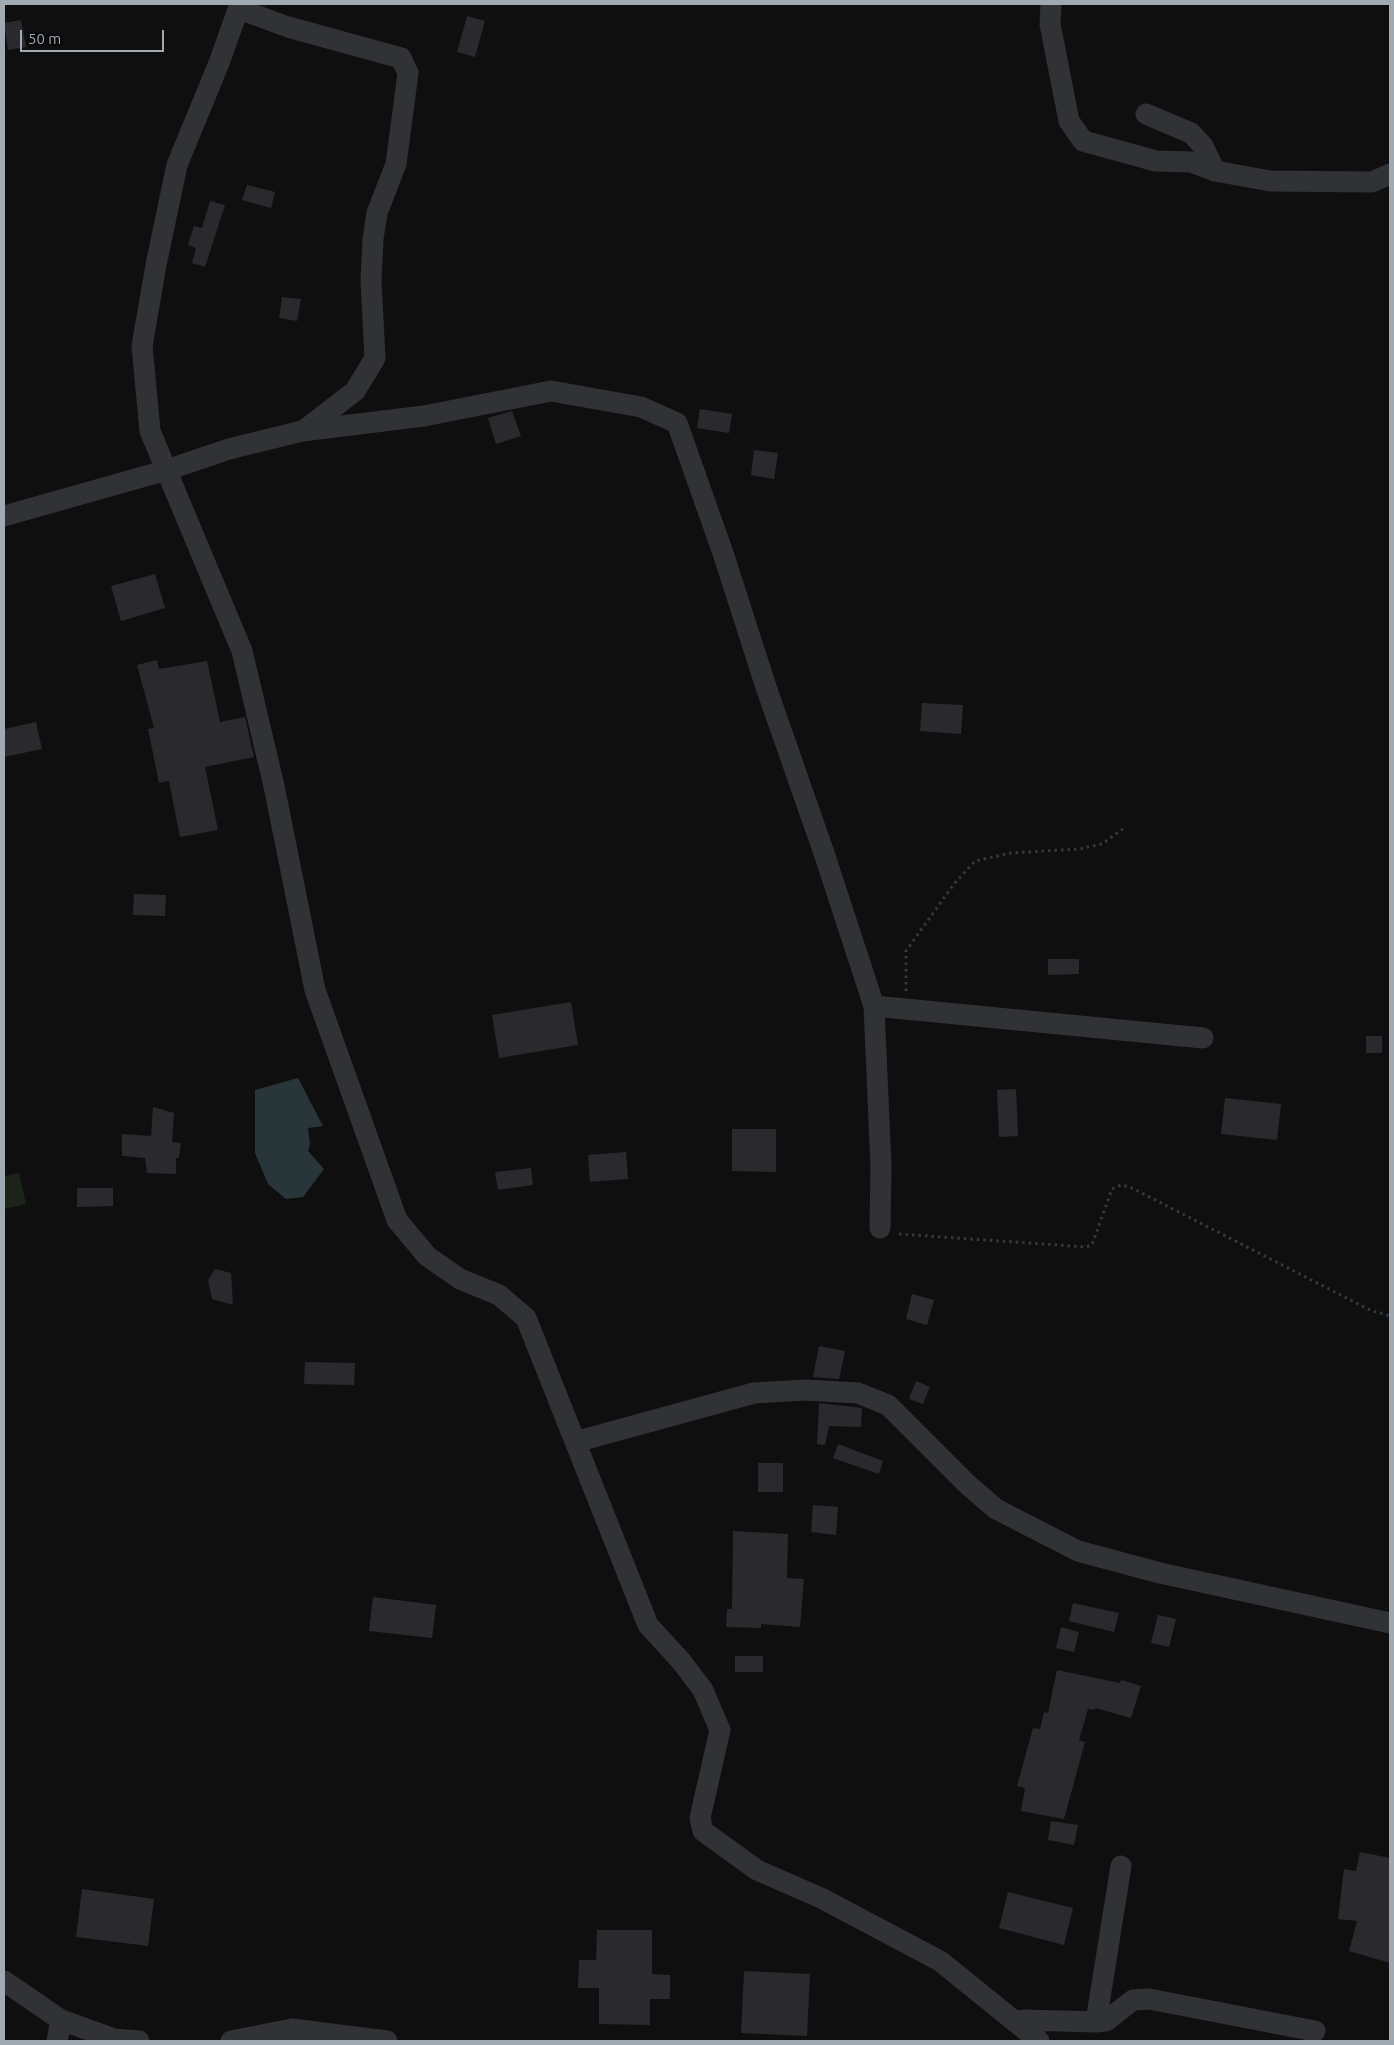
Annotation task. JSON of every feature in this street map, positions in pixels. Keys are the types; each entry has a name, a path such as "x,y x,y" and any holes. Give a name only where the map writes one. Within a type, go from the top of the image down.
{"street":[{"path":"1051,4 1050,24 1069,121 1083,141 1156,161 1191,162 1215,171 1270,181 1372,182 1390,174"},
{"path":"302,431 355,391 375,358 371,281 373,239 377,213 396,164 408,73 401,58 288,27 240,6 177,165 156,265 142,346 150,431 242,651 274,786 315,990 397,1220 426,1256 460,1279 498,1295 526,1318 648,1625 681,1661 702,1690 720,1730 700,1818 703,1831 757,1870 820,1898 940,1960 1039,2041"},
{"path":"1146,114 1191,133 1203,146 1215,171"},
{"path":"4,516 167,470 229,449 302,431 424,416 551,391 641,407 677,423 724,553 766,687 824,853 874,1006 882,1167 880,1228"},
{"path":"874,1006 1203,1038"},
{"path":"576,1442 754,1393 805,1390 858,1393 888,1405 967,1484 996,1509 1078,1551 1160,1573 1390,1624"},
{"path":"1096,2022 1121,1866"},
{"path":"4,1981 61,2020 114,2039 139,2041"},
{"path":"1015,2022 1025,2020 1096,2022 1106,2020 1133,2000 1149,1998 1315,2031"},
{"path":"57,2041 61,2020"},
{"path":"231,2041 292,2030 387,2041"}],"path":[{"path":"906,1009 906,952 954,884 975,861 1010,853 1079,849 1102,844 1124,828"},
{"path":"880,1228 885,1232 1086,1248 1092,1245 1112,1189 1121,1185 1139,1191 1370,1310 1390,1316"}],"shaded area":[{"path":"298,1078 323,1126 308,1128 310,1144 308,1151 324,1169 303,1197 286,1199 268,1184 255,1153 255,1090"},
{"path":"19,1173 26,1204 4,1209 4,1176"}],"building":[{"path":"467,16 485,21 475,57 457,52"},
{"path":"21,20 26,47 8,50 4,23"},
{"path":"247,185 275,192 271,208 242,200"},
{"path":"210,201 225,205 205,267 192,263 196,248 188,245 194,226 202,228"},
{"path":"282,297 301,299 297,321 279,318"},
{"path":"700,409 732,414 729,433 697,428"},
{"path":"512,411 521,436 496,444 488,418"},
{"path":"754,450 778,453 774,479 751,475"},
{"path":"155,574 165,608 121,621 111,586"},
{"path":"157,660 159,669 207,661 220,722 245,717 254,757 205,767 218,830 180,837 169,781 159,783 148,729 154,728 137,665"},
{"path":"922,703 963,705 961,734 920,731"},
{"path":"36,722 42,749 4,757 4,729"},
{"path":"134,894 166,895 165,916 133,915"},
{"path":"1048,959 1079,959 1079,974 1048,975"},
{"path":"571,1002 578,1045 499,1058 492,1015"},
{"path":"1366,1036 1382,1036 1382,1053 1366,1053"},
{"path":"1016,1089 1018,1136 999,1137 997,1090"},
{"path":"1225,1098 1281,1104 1277,1140 1221,1134"},
{"path":"153,1107 174,1113 172,1142 181,1143 179,1158 176,1158 176,1174 147,1173 145,1158 122,1156 122,1134 151,1136"},
{"path":"732,1129 776,1129 776,1172 732,1171"},
{"path":"626,1152 628,1179 590,1182 588,1155"},
{"path":"531,1168 533,1185 498,1190 495,1172"},
{"path":"77,1188 113,1188 113,1206 77,1207"},
{"path":"215,1269 231,1273 233,1305 212,1299 208,1280"},
{"path":"912,1294 934,1300 927,1325 906,1319"},
{"path":"819,1346 845,1351 839,1379 813,1377"},
{"path":"305,1362 355,1363 354,1385 304,1384"},
{"path":"916,1381 930,1387 923,1404 909,1399"},
{"path":"819,1403 862,1408 861,1427 829,1426 825,1445 817,1444"},
{"path":"838,1444 883,1461 879,1474 833,1458"},
{"path":"758,1463 783,1463 783,1492 758,1492"},
{"path":"813,1505 838,1507 836,1535 811,1532"},
{"path":"733,1531 788,1534 787,1578 804,1579 800,1627 761,1624 761,1628 726,1627 727,1609 732,1609"},
{"path":"373,1597 436,1605 432,1638 369,1631"},
{"path":"1073,1603 1119,1613 1114,1632 1069,1621"},
{"path":"1158,1615 1176,1619 1169,1647 1151,1643"},
{"path":"1061,1627 1079,1632 1074,1652 1056,1648"},
{"path":"735,1656 763,1656 763,1672 735,1672"},
{"path":"1057,1670 1120,1683 1121,1680 1141,1686 1131,1718 1095,1708 1095,1710 1088,1709 1079,1740 1085,1742 1064,1819 1021,1811 1025,1788 1017,1786 1033,1728 1040,1729 1044,1712 1048,1713"},
{"path":"1051,1821 1078,1825 1074,1845 1048,1840"},
{"path":"1360,1852 1390,1858 1390,1963 1349,1951 1357,1921 1338,1919 1344,1869 1356,1871"},
{"path":"82,1889 154,1899 148,1946 76,1937"},
{"path":"1008,1892 1073,1908 1064,1945 999,1928"},
{"path":"597,1930 652,1930 652,1974 670,1975 670,1999 650,1999 650,2025 599,2024 599,1988 578,1988 579,1960 596,1960"},
{"path":"744,1971 810,1974 807,2036 741,2033"}]}
